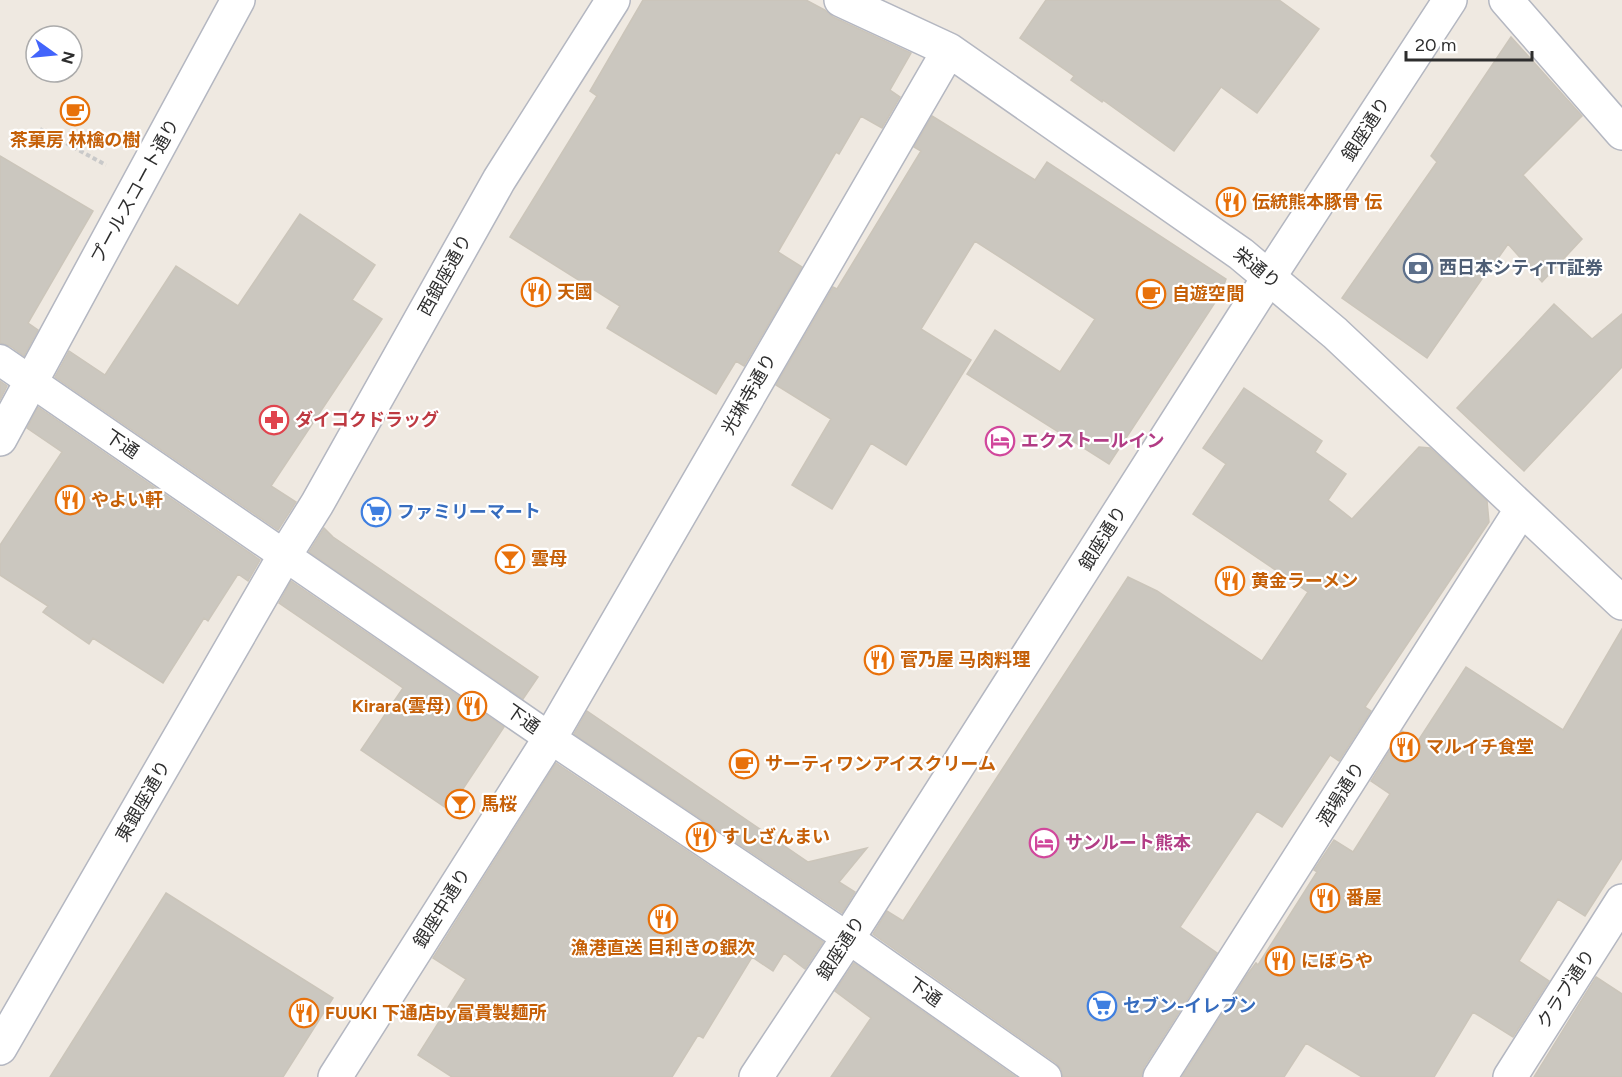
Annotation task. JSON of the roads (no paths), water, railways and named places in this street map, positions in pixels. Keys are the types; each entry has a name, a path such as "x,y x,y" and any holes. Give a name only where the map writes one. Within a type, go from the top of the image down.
{"street":[{"name":"プールスコート通り","path":"0,439 238,0"},
{"name":"西銀座通り","path":"285,555 317,504 499,180 613,0"},
{"name":"栄通り","path":"841,0 949,50 1241,254 1335,333 1622,603"},
{"name":"銀座通り","path":"756,1077 848,938 1269,277 1450,0"},
{"path":"1506,0 1622,133"},
{"name":"光琳寺通り","path":"550,738 949,50"},
{"name":"下通","path":"0,360 550,738 848,938 1046,1077"},
{"name":"酒場通り","path":"1160,1077 1521,510"},
{"name":"東銀座通り","path":"0,1048 285,555"},
{"name":"銀座中通り","path":"335,1077 550,738"},
{"name":"クラブ通り","path":"1510,1077 1622,901"}],"place":[{"name":"茶菓房 林檎の樹","path":"75,111"},
{"name":"伝統熊本豚骨 伝","path":"1231,202"},
{"name":"西日本シティTT証券","path":"1418,268"},
{"name":"天國","path":"536,292"},
{"name":"自遊空間","path":"1151,294"},
{"name":"ダイコクドラッグ","path":"274,420"},
{"name":"エクストールイン","path":"1000,441"},
{"name":"やよい軒","path":"70,500"},
{"name":"ファミリーマート","path":"376,512"},
{"name":"雲母","path":"510,559"},
{"name":"黄金ラーメン","path":"1230,581"},
{"name":"菅乃屋 马肉料理","path":"879,660"},
{"name":"Kirara(雲母)","path":"472,706"},
{"name":"マルイチ食堂","path":"1405,747"},
{"name":"サーティワンアイスクリーム","path":"744,764"},
{"name":"馬桜","path":"460,804"},
{"name":"すしざんまい","path":"701,837"},
{"name":"サンルート熊本","path":"1044,843"},
{"name":"番屋","path":"1325,898"},
{"name":"漁港直送 目利きの銀次","path":"663,919"},
{"name":"にぼらや","path":"1280,961"},
{"name":"セブン-イレブン","path":"1102,1006"},
{"name":"FUUKI 下通店by富貴製麺所","path":"304,1013"}]}
